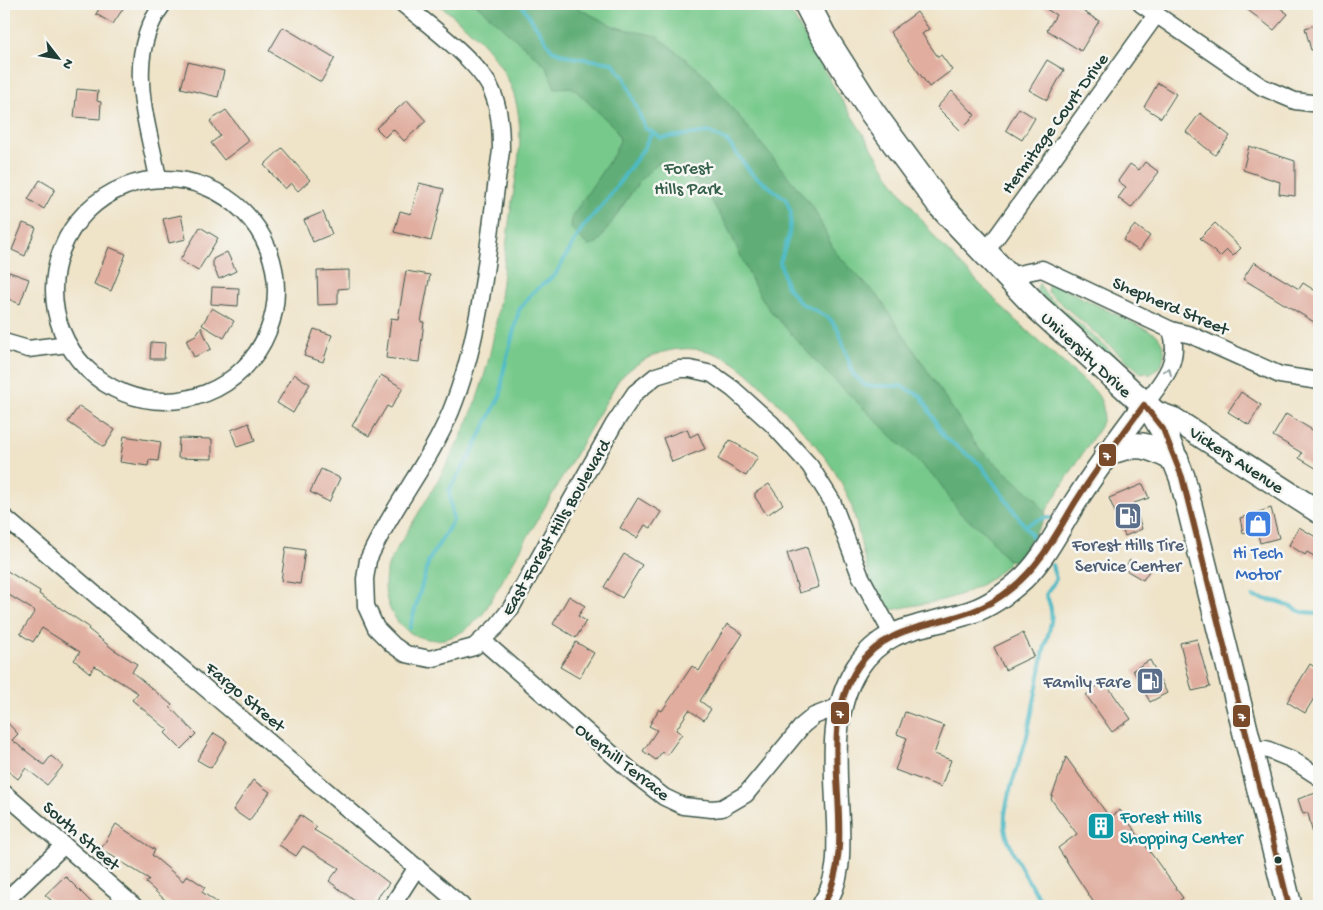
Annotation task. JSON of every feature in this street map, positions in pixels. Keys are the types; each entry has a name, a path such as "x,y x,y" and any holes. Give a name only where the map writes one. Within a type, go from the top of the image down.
{"main road":[{"name":"University Drive","path":"807,4 853,84 899,152 941,206 1037,307 1148,408 1163,430 1176,460 1192,515 1289,906"},
{"path":"1107,454 1127,445 1143,445 1158,449 1176,460"}],"street":[{"path":"158,178 141,85 140,58 149,25 163,4"},
{"name":"East Forest Hills Boulevard","path":"404,4 445,39 484,78 495,99 500,123 501,151 474,336 462,384 432,448 368,560 365,579 366,606 376,628 399,649 418,658 430,659 444,656 474,647 483,641 497,626 519,595 614,424 635,393 656,376 679,369 690,369 712,374 733,389 772,424 810,466 832,501 860,575 892,634"},
{"path":"1141,4 1262,87 1295,101 1319,104"},
{"name":"Hermitage Court Drive","path":"985,253 1156,15"},
{"path":"158,178 192,181 215,190 236,204 258,228 272,259 276,292 275,309 264,340 244,368 232,379 202,394 171,401 140,398 111,387 86,368 68,344 55,308 54,283 59,258 68,235 83,215 102,198 124,186 158,178"},
{"name":"Shepherd Street","path":"1008,276 1042,269 1171,330 1191,335 1280,375 1319,381"},
{"path":"823,906 833,887 839,860 836,747 840,706 857,667 874,647 892,634 906,628 968,614 999,598 1019,583 1043,553 1107,454 1148,408 1170,369 1174,350 1171,330"},
{"path":"4,342 28,349 68,344"},
{"name":"Vickers Avenue","path":"1148,408 1174,419 1319,512"},
{"name":"Fargo Street","path":"4,517 462,906"},
{"name":"Overhill Terrace","path":"483,641 636,776 664,797 683,806 712,810 733,802 746,794 803,725 814,716 840,706"},
{"path":"1251,751 1266,749 1291,759 1319,777"},
{"name":"South Street","path":"4,793 134,906"},
{"path":"4,902 63,846"},
{"path":"392,906 417,867"}],"green space":[{"name":"Forest Hills Park","path":"438,4 786,4 838,94 892,180 937,240 1015,320 1093,389 1102,402 1103,416 1100,427 1034,529 1009,562 981,585 963,594 890,610 881,599 868,571 847,494 835,471 812,441 763,387 737,365 722,356 706,351 674,350 644,360 630,369 618,381 483,614 460,633 444,639 427,639 413,634 402,626 393,614 387,601 385,586 387,571 392,557 438,481 459,441 483,379 498,309 520,138 517,107 507,78 482,42"},
{"path":"476,4 570,4 615,27 657,36 704,74 813,207 835,252 880,299 979,449 1036,499 1047,516 1016,562 1006,559 987,534 960,513 939,482 820,366 768,308 753,283 727,226 704,189 680,169 659,162 640,180 597,244 588,246 571,228 572,216 614,154 620,140 615,128 572,87 555,88 546,66"},
{"path":"1048,281 1156,334 1163,345 1164,351 1159,367 1149,375 1147,372 1141,373 1048,292"},
{"path":"1039,283 1045,294 1139,376 1123,370 1036,291"}],"building":[{"path":"102,4 126,4 113,24 96,14"},
{"path":"1038,4 1071,4 1099,21 1081,51 1047,30 1056,15"},
{"path":"1240,4 1275,4 1288,14 1274,30"},
{"path":"917,12 929,29 922,34 938,57 941,55 952,70 929,87 890,32"},
{"path":"1319,24 1319,48 1311,50 1305,28"},
{"path":"283,27 335,58 321,82 269,51"},
{"path":"1047,60 1064,70 1047,100 1029,90"},
{"path":"188,62 224,71 218,97 181,88"},
{"path":"1158,83 1176,94 1161,118 1144,107"},
{"path":"77,89 98,91 97,101 101,102 100,119 74,117"},
{"path":"952,91 975,115 960,130 937,107"},
{"path":"407,100 426,121 404,141 393,129 385,137 376,128"},
{"path":"1019,108 1035,118 1022,140 1006,130"},
{"path":"226,110 249,141 224,160 211,143 220,136 210,121"},
{"path":"1200,113 1230,136 1215,155 1186,132"},
{"path":"1249,146 1295,161 1295,196 1279,194 1280,182 1243,170"},
{"path":"282,148 310,180 298,191 291,183 285,189 264,165"},
{"path":"1145,162 1159,172 1131,208 1118,198 1126,187 1118,181 1130,164 1139,170"},
{"path":"40,180 55,189 44,209 28,199"},
{"path":"419,183 444,189 431,241 394,232 400,211 411,214"},
{"path":"323,212 332,234 313,242 304,220"},
{"path":"181,215 186,239 169,243 163,219"},
{"path":"23,223 36,228 25,256 12,250"},
{"path":"1215,223 1241,248 1233,256 1227,250 1220,257 1200,238"},
{"path":"1135,225 1150,236 1139,251 1123,240"},
{"path":"200,227 218,238 198,271 180,260"},
{"path":"109,247 126,254 111,291 94,284"},
{"path":"227,252 236,271 219,279 213,266 213,259"},
{"path":"1254,262 1299,289 1303,283 1319,293 1319,325 1243,279"},
{"path":"349,270 349,288 338,289 338,304 318,305 317,271"},
{"path":"406,271 430,275 421,322 424,322 419,362 386,358 391,318 398,319"},
{"path":"9,272 29,279 20,304 4,297 4,285"},
{"path":"212,287 239,288 238,306 211,304"},
{"path":"212,308 234,321 224,338 202,325"},
{"path":"201,327 211,349 194,357 186,340 196,335"},
{"path":"314,329 332,335 323,362 304,356"},
{"path":"151,342 165,343 164,359 150,359"},
{"path":"294,374 310,384 293,413 277,403"},
{"path":"381,375 403,388 391,408 387,406 369,436 352,426"},
{"path":"1241,392 1261,405 1249,425 1228,412"},
{"path":"79,406 115,430 104,447 68,422"},
{"path":"1286,414 1319,434 1319,470 1299,458 1302,453 1273,436"},
{"path":"249,423 255,441 237,447 231,430"},
{"path":"687,429 690,437 698,433 705,449 672,462 663,438"},
{"path":"124,436 161,442 158,461 149,460 148,466 120,462"},
{"path":"179,438 212,439 212,459 178,458"},
{"path":"730,440 758,457 746,476 718,459"},
{"path":"321,469 340,478 329,502 310,492"},
{"path":"769,484 783,504 767,515 755,497 755,493"},
{"name":"Forest Hills Tire Service Center","path":"1143,484 1149,498 1134,503 1142,529 1125,536 1109,498"},
{"path":"638,498 661,512 651,528 645,525 637,538 620,528"},
{"name":"Hi Tech Motor","path":"1271,508 1279,538 1260,543 1257,530 1243,533 1240,518"},
{"path":"1299,527 1319,539 1319,559 1307,552 1305,555 1289,545"},
{"path":"286,547 305,550 300,584 281,581"},
{"path":"807,547 819,587 799,593 787,553"},
{"path":"624,554 642,565 622,598 604,587"},
{"path":"1130,560 1149,571 1143,580 1124,569"},
{"path":"4,569 40,591 39,594 89,627 88,629 113,649 137,664 132,672 172,705 170,707 196,734 181,749 165,733 168,730 132,700 138,693 95,666 90,673 74,660 80,652 42,628 33,642 20,634 35,611 4,592"},
{"path":"569,596 585,606 578,616 586,621 576,638 553,624"},
{"path":"727,624 743,634 700,701 711,709 704,720 689,710 676,730 682,734 667,755 662,752 656,760 643,751 657,730 649,726 659,709 662,711 692,666 699,671"},
{"path":"1023,633 1034,656 1005,670 994,647"},
{"path":"1197,639 1210,687 1192,691 1180,643"},
{"path":"576,642 594,653 579,678 560,667"},
{"name":"Family Fare","path":"1150,660 1167,693 1150,702 1133,670"},
{"path":"1310,664 1319,670 1319,690 1305,713 1287,702"},
{"path":"1104,681 1131,719 1112,732 1086,695"},
{"path":"905,712 944,726 934,754 951,760 941,787 895,770 907,738 897,734"},
{"path":"4,719 18,734 12,740 44,765 51,756 63,766 47,785 26,768 18,779 4,768"},
{"path":"214,733 227,741 211,768 197,760"},
{"name":"Forest Hills Shopping Center","path":"1066,757 1110,818 1120,810 1183,898 1172,906 1096,906 1058,848 1077,834 1051,799"},
{"path":"253,780 270,792 249,821 233,810"},
{"path":"1319,792 1319,843 1315,843 1308,813 1303,814 1298,799"},
{"path":"300,815 317,827 314,830 342,847 389,883 371,906 361,906 329,881 339,868 303,846 296,856 279,845"},
{"path":"116,824 155,850 152,855 183,881 187,875 205,887 202,892 222,906 175,906 164,899 146,883 149,879 101,849"},
{"path":"65,876 95,906 44,906 51,900 45,895"}],"waterway":[{"path":"521,4 552,50 571,57 613,63 625,79 645,128 661,138 709,132 728,142 752,174 786,199 791,213 789,235 780,262 786,285 799,302 829,318 839,331 853,374 866,386 900,386 921,396 944,437 980,464 1035,540"},
{"path":"410,627 429,560 453,521 449,490 469,458 501,394 503,373 519,310 532,293 555,275 583,227 606,201 644,148 652,132"},
{"path":"1026,525 1043,518 1050,518"},
{"path":"1045,906 1016,858 1007,837 1005,818 1008,796 1026,740 1051,622 1051,610 1046,595 1056,579 1052,565"},
{"path":"1253,597 1280,602 1302,612 1319,613"}],"transit line":[{"name":"7","path":"823,906 834,878 839,849 836,756 838,725 844,695 858,667 869,653 895,635 978,609 1007,592 1022,579 1048,548 1092,476 1144,405 1163,429 1182,477 1289,906"}],"place":[{"name":"Forest Hills Tire Service Center","path":"1128,516"},
{"name":"Hi Tech Motor","path":"1258,524"},
{"name":"Family Fare","path":"1150,681"},
{"name":"Forest Hills Shopping Center","path":"1101,826"}]}
